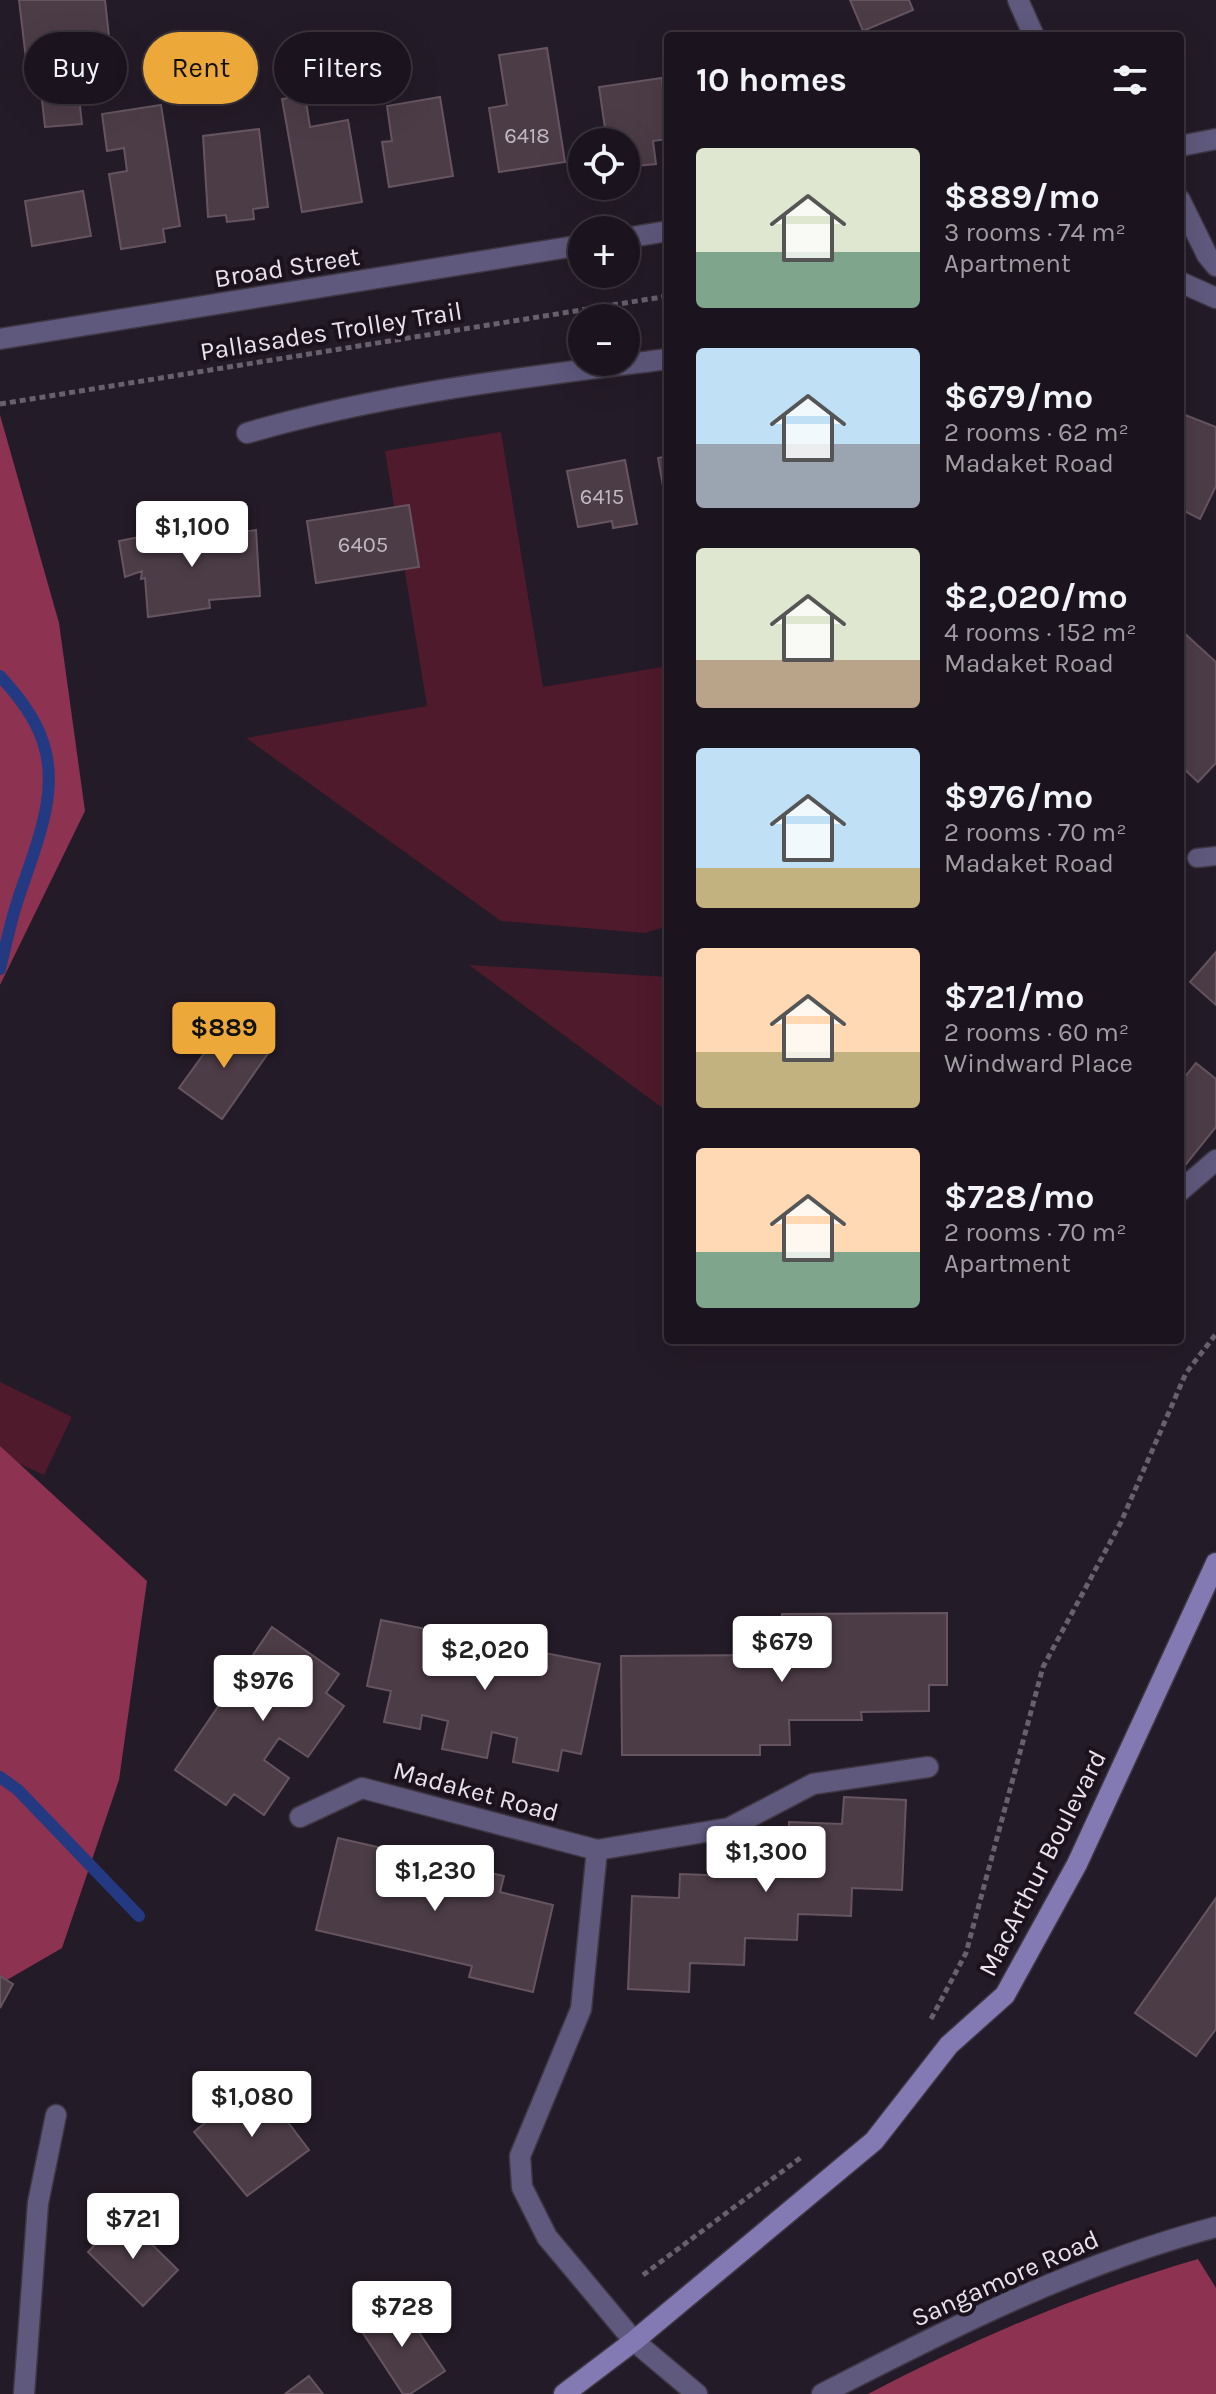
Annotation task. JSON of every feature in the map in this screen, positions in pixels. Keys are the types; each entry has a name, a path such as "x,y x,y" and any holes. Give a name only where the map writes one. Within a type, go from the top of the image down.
{"main road":[{"name":"MacArthur Boulevard","path":"564,2394 634,2341 874,2141 949,2045 1005,1995 1077,1864 1216,1563"}],"street":[{"path":"1018,0 1032,32"},
{"path":"1184,145 1216,139"},
{"path":"1184,208 1207,255 1216,266"},
{"path":"640,236 664,232"},
{"name":"Broad Street","path":"0,339 568,247"},
{"path":"1184,283 1216,275"},
{"path":"1184,285 1216,298"},
{"path":"247,433 325,411 471,384 664,360"},
{"path":"1184,1188 1216,1160"},
{"name":"Madaket Road","path":"300,1817 362,1788 597,1850 729,1828 813,1784 928,1767"},
{"path":"597,1850 581,2009 520,2156 522,2187 547,2237 634,2341 697,2394"},
{"path":"24,2394 38,2203 56,2115"},
{"name":"Sangamore Road","path":"822,2394 959,2322 1115,2257 1216,2227"}],"path":[{"name":"Pallasades Trolley Trail","path":"0,404 664,297"},
{"path":"925,2030 966,1953 1043,1667 1121,1522 1186,1373 1216,1334"},
{"path":"643,2275 809,2152"}],"shaded area":[{"path":"0,415 59,623 85,811 0,985"},
{"path":"501,432 543,687 664,667 664,927 645,933 501,921 246,738 427,706 385,451"},
{"path":"469,965 664,977 664,1109"},
{"path":"0,1382 72,1417 44,1475 0,1455"},
{"path":"0,1446 147,1581 119,1780 62,1948 0,1984"},
{"path":"1198,2259 1216,2288 1216,2394 868,2394 1030,2318"}],"building":[{"path":"19,0 105,0 108,32 24,32 24,42"},
{"path":"850,0 909,0 913,10 863,31"},
{"path":"547,48 565,162 499,172 489,108 507,105 499,55"},
{"path":"662,78 664,140 653,141 656,164 640,166 640,128 605,128 599,87"},
{"path":"440,97 453,176 389,187 382,142 392,141 387,106"},
{"path":"42,104 80,104 82,124 45,127"},
{"path":"283,104 306,104 310,127 348,120 362,202 302,212"},
{"path":"161,105 180,226 163,229 165,242 121,249 109,174 127,171 124,148 107,151 102,114"},
{"path":"259,129 268,207 253,209 254,219 227,222 226,215 208,217 203,136"},
{"path":"83,191 91,236 32,246 25,201"},
{"path":"1184,415 1216,427 1216,486 1200,519 1184,511"},
{"path":"664,457 664,492 658,458"},
{"path":"625,460 637,524 613,528 612,521 578,527 567,471"},
{"path":"409,505 419,567 316,583 307,521"},
{"path":"189,527 190,540 256,530 260,596 209,600 210,608 148,617 145,578 141,579 142,571 125,577 119,541"},
{"path":"1184,633 1216,662 1216,763 1198,782 1184,769"},
{"path":"1216,952 1216,1005 1190,982"},
{"path":"227,1022 269,1052 222,1119 179,1088"},
{"path":"1196,1063 1216,1079 1216,1127 1184,1167 1184,1078"},
{"path":"947,1613 947,1685 929,1685 929,1711 861,1712 862,1720 789,1720 790,1745 760,1745 760,1755 622,1755 621,1656 782,1655 782,1614"},
{"path":"381,1620 600,1664 581,1754 562,1750 558,1771 513,1762 517,1738 492,1732 487,1758 442,1749 448,1721 422,1715 420,1729 384,1722 391,1691 367,1686"},
{"path":"272,1627 339,1674 326,1693 344,1706 308,1757 279,1738 264,1760 289,1778 264,1815 234,1794 226,1805 175,1770"},
{"path":"844,1797 906,1800 902,1890 852,1888 851,1916 798,1914 797,1940 745,1938 744,1965 690,1963 689,1992 628,1989 632,1896 679,1898 680,1874 734,1876 735,1846 788,1849 789,1822 842,1824"},
{"path":"338,1838 504,1876 500,1892 553,1905 533,1992 469,1977 472,1966 316,1930"},
{"path":"1216,1898 1216,2029 1196,2056 1135,2013"},
{"path":"0,1976 13,1984 0,2008"},
{"path":"256,2080 309,2150 247,2196 194,2132"},
{"path":"122,2215 178,2270 143,2306 88,2252"},
{"path":"398,2301 445,2371 410,2394 403,2394 359,2327"},
{"path":"309,2376 323,2394 285,2394"}],"waterway":[{"path":"0,676 25,707 40,733 48,763 49,784 42,827 15,909 0,969"},
{"path":"0,1777 18,1790 139,1916"}]}
